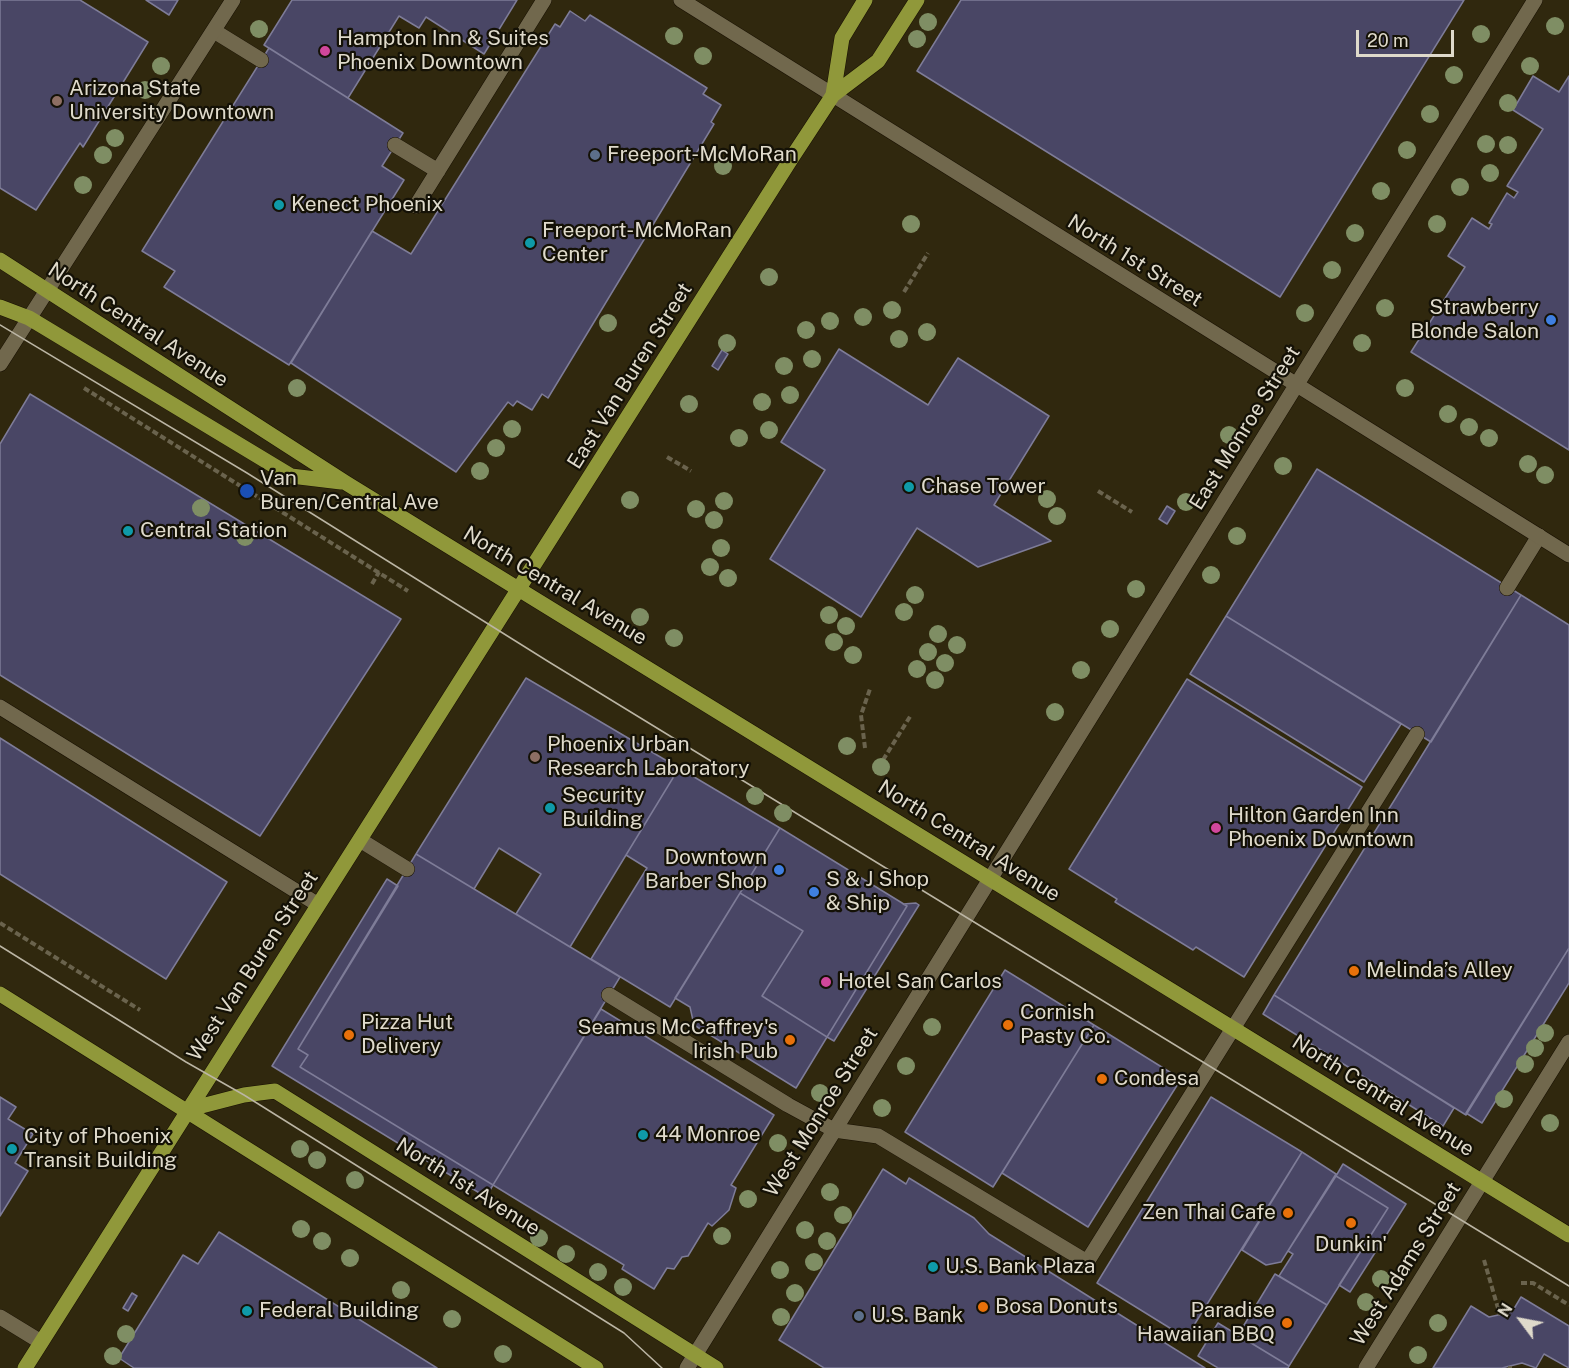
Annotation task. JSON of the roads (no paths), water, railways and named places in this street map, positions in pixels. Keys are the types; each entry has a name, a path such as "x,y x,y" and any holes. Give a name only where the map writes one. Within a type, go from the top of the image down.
{"main road":[{"name":"East Van Buren Street","path":"833,95 842,38 865,0"},
{"name":"East Van Buren Street","path":"521,589 833,95 878,62 917,0"},
{"name":"North Central Avenue","path":"0,260 346,483 1569,1235"},
{"name":"North Central Avenue","path":"0,307 29,318 291,476 346,483"},
{"name":"West Van Buren Street","path":"31,1366 41,1342 186,1110 521,589"},
{"path":"0,994 596,1368"},
{"name":"North 1st Avenue","path":"186,1110 244,1095 276,1090 716,1368"}],"street":[{"path":"0,364 233,0"},
{"path":"416,206 544,0"},
{"name":"North 1st Street","path":"681,0 1569,555"},
{"name":"East Monroe Street","path":"990,878 1535,0"},
{"path":"214,31 261,60"},
{"path":"395,145 438,171"},
{"path":"1507,588 1539,536"},
{"path":"0,707 317,904"},
{"path":"609,995 788,1105 834,1130 878,1136 1087,1262 1417,734"},
{"path":"360,840 407,869"},
{"name":"West Monroe Street","path":"687,1368 990,878"},
{"name":"West Adams Street","path":"1366,1368 1569,1042"},
{"path":"0,1317 41,1342"}],"tram line":[{"path":"0,325 247,473 549,662 1569,1286"},
{"path":"0,946 186,1062 244,1095 624,1333 662,1368"}],"place":[{"name":"Hampton Inn & Suites Phoenix Downtown","path":"325,51"},
{"name":"Arizona State University Downtown","path":"57,101"},
{"name":"Freeport-McMoRan","path":"595,155"},
{"name":"Kenect Phoenix","path":"279,205"},
{"name":"Freeport-McMoRan Center","path":"530,243"},
{"name":"Strawberry Blonde Salon","path":"1551,320"},
{"name":"Chase Tower","path":"909,487"},
{"name":"Van Buren/Central Ave","path":"247,491"},
{"name":"Central Station","path":"128,531"},
{"name":"Phoenix Urban Research Laboratory","path":"535,757"},
{"name":"Security Building","path":"550,808"},
{"name":"Hilton Garden Inn Phoenix Downtown","path":"1216,828"},
{"name":"Downtown Barber Shop","path":"779,870"},
{"name":"S & J Shop & Ship","path":"814,892"},
{"name":"Melinda’s Alley","path":"1354,971"},
{"name":"Hotel San Carlos","path":"826,982"},
{"name":"Cornish Pasty Co.","path":"1008,1025"},
{"name":"Pizza Hut Delivery","path":"349,1035"},
{"name":"Seamus McCaffrey's Irish Pub","path":"790,1040"},
{"name":"Condesa","path":"1102,1079"},
{"name":"44 Monroe","path":"643,1135"},
{"name":"City of Phoenix Transit Building","path":"12,1149"},
{"name":"Zen Thai Cafe","path":"1288,1213"},
{"name":"Dunkin'","path":"1351,1223"},
{"name":"U.S. Bank Plaza","path":"933,1267"},
{"name":"Bosa Donuts","path":"983,1307"},
{"name":"Federal Building","path":"247,1311"},
{"name":"U.S. Bank","path":"859,1316"},
{"name":"Paradise Hawaiian BBQ","path":"1287,1323"}]}
